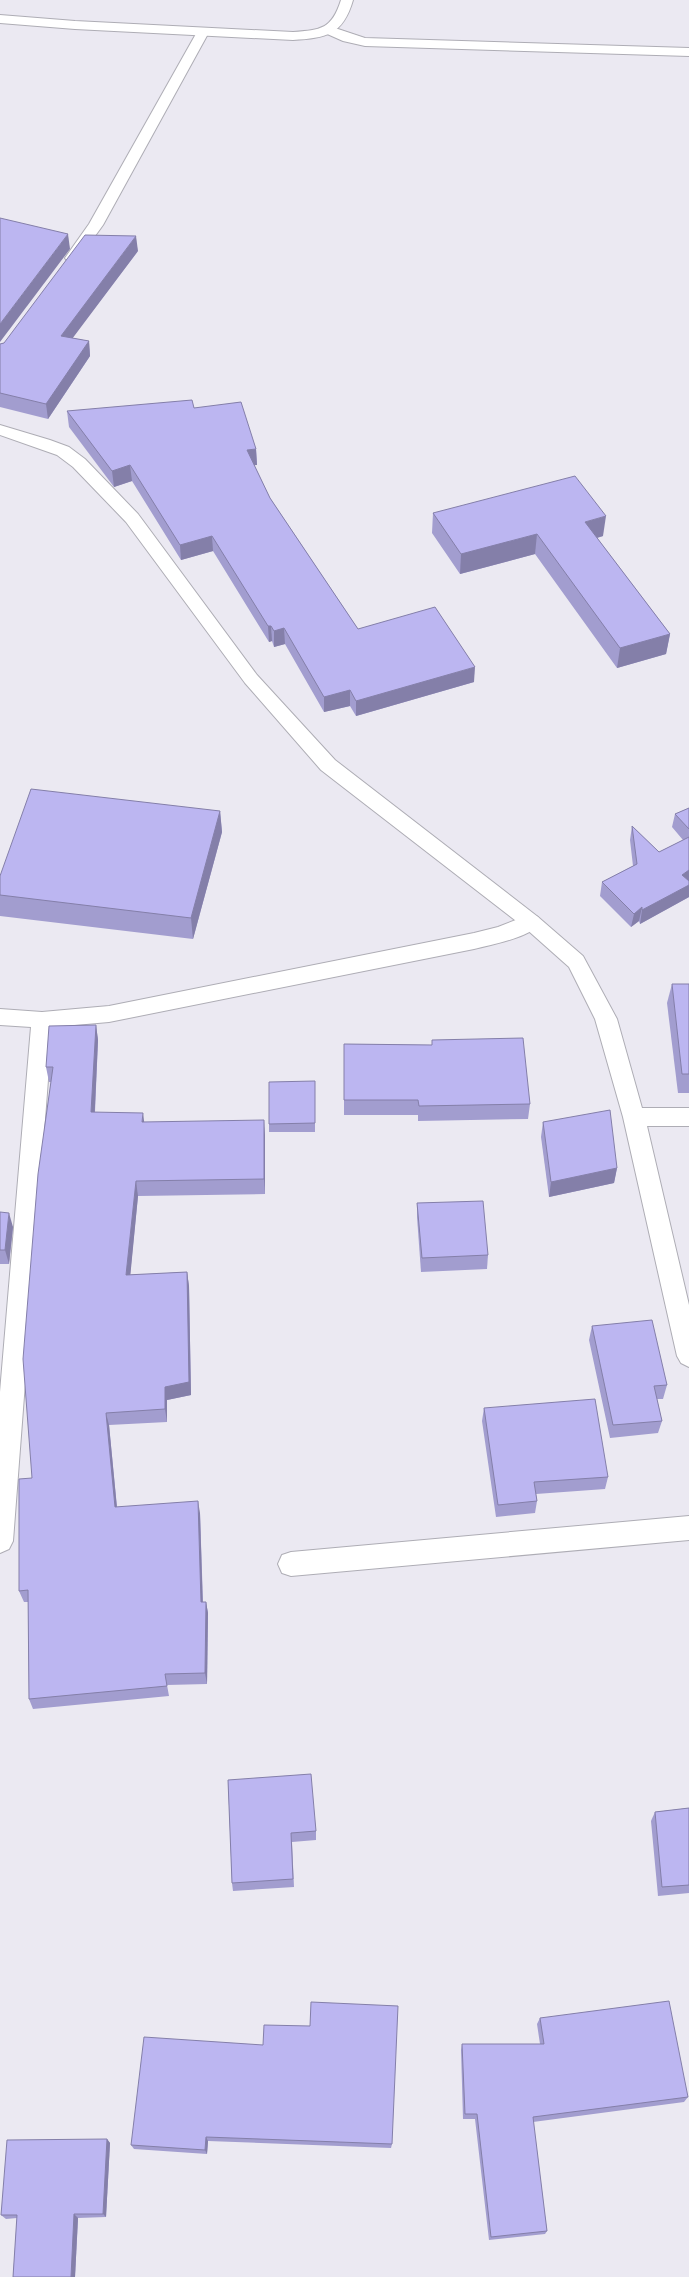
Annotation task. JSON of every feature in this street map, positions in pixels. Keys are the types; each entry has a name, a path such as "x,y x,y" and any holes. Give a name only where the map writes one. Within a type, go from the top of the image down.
{"street":[{"path":"0,19 203,32 293,36 314,34 329,30 338,23 343,16 347,0"},
{"path":"0,430 44,442 80,463 132,518 251,679 328,765 531,922 576,962 606,1019 634,1117 689,1356"},
{"path":"0,1016 42,1020 109,1014 474,941 502,934 531,922"},
{"path":"0,1541 42,1020"},
{"path":"634,1117 689,1117"},
{"path":"291,1564 689,1528"}],"lane":[{"path":"329,30 347,38 365,42 689,52"},
{"path":"64,268 96,225 203,32"}],"building":[{"path":"0,218 68,234 0,324"},
{"path":"85,235 136,236 61,336 89,341 46,404 0,393 0,344 4,343"},
{"path":"192,400 194,408 241,402 256,449 247,450 270,498 358,629 435,607 475,667 356,701 350,690 324,697 284,628 274,631 271,626 268,626 212,536 180,545 130,465 112,471 67,411"},
{"path":"575,476 606,516 585,522 670,634 620,648 537,534 461,554 433,513"},
{"path":"31,789 220,811 191,918 0,895 0,876"},
{"path":"689,808 689,829 675,814"},
{"path":"632,826 659,852 689,837 689,870 682,875 689,881 689,885 642,910 642,907 634,914 602,882 637,864"},
{"path":"672,984 689,984 689,1074 682,1074"},
{"path":"96,1025 91,1112 143,1113 142,1122 264,1120 264,1179 136,1181 126,1275 187,1272 189,1382 165,1387 165,1409 106,1413 115,1507 198,1501 201,1602 206,1602 205,1673 165,1674 167,1686 29,1699 28,1590 19,1591 19,1479 32,1478 23,1359 38,1174 53,1067 46,1067 49,1026"},
{"path":"523,1038 530,1104 419,1106 418,1100 344,1100 344,1044 432,1045 432,1040"},
{"path":"315,1081 315,1123 269,1124 269,1082"},
{"path":"610,1110 617,1168 551,1182 543,1122"},
{"path":"483,1201 488,1255 422,1258 417,1203"},
{"path":"0,1212 9,1213 5,1250 0,1250"},
{"path":"652,1320 667,1385 654,1386 662,1421 613,1425 592,1326"},
{"path":"595,1399 608,1477 534,1482 537,1501 498,1505 484,1408"},
{"path":"311,1774 316,1831 291,1833 293,1879 232,1883 228,1780"},
{"path":"689,1808 689,1885 662,1887 655,1812"},
{"path":"669,2001 688,2097 533,2117 547,2231 491,2237 477,2114 465,2114 462,2044 544,2044 540,2018"},
{"path":"311,2002 398,2006 392,2144 206,2137 205,2150 131,2145 144,2037 263,2045 264,2025 310,2026"},
{"path":"107,2139 103,2214 74,2214 71,2277 13,2277 17,2215 1,2215 7,2140"}]}
